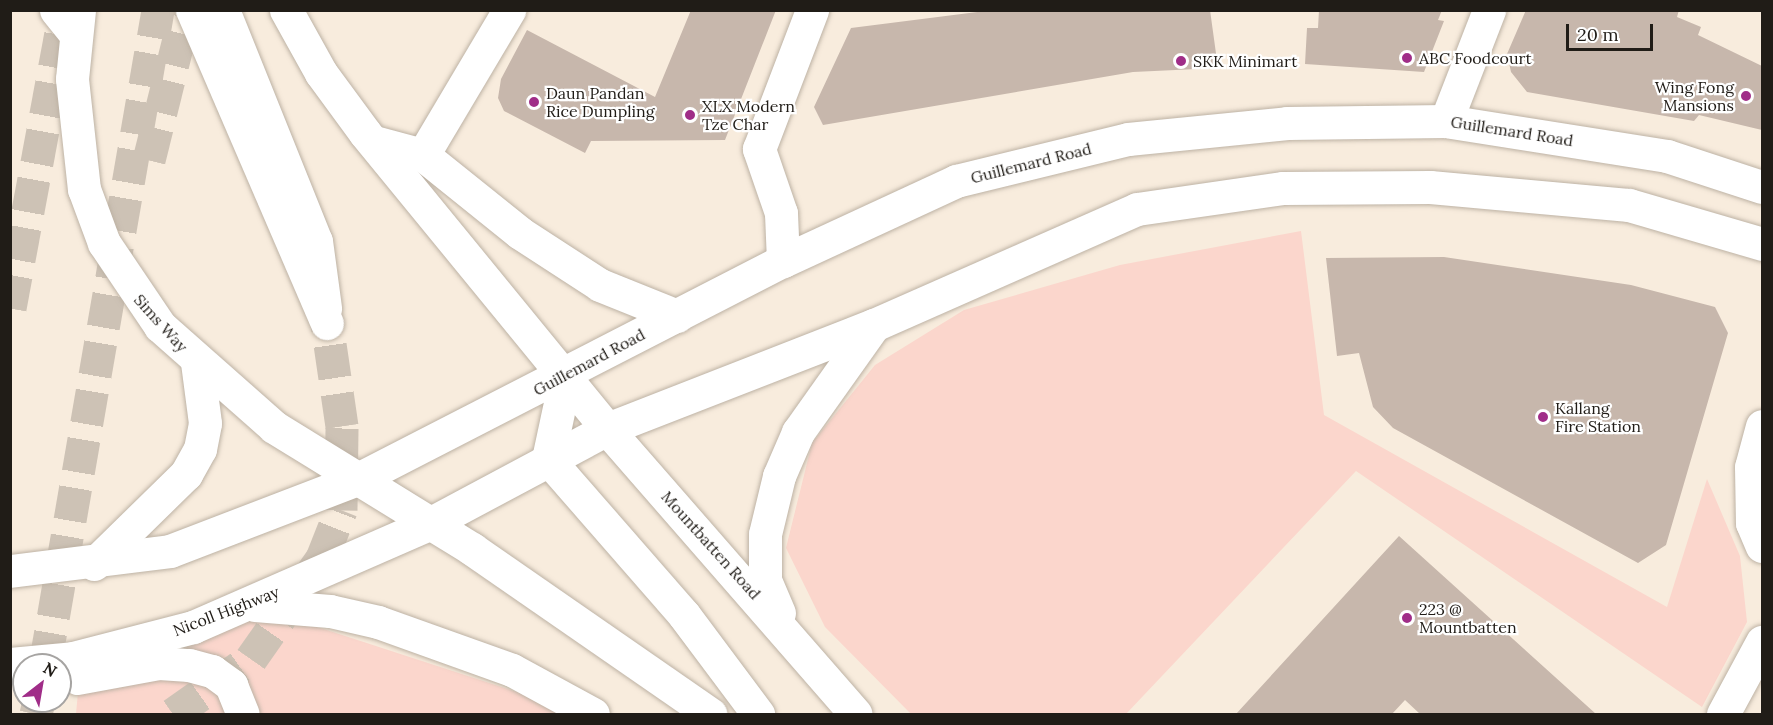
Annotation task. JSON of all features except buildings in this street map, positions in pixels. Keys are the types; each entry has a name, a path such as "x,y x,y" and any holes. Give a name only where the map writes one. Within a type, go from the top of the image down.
{"main road":[{"path":"192,10 327,324 316,241 224,10"},
{"path":"286,10 321,73 374,142 566,375 548,459"},
{"path":"423,154 509,10"},
{"path":"783,261 781,213 759,148 812,10"},
{"path":"1446,121 1489,10"},
{"name":"Sims Way","path":"70,18 76,139 92,215 128,285 197,362 274,427 431,523"},
{"name":"Guillemard Road","path":"360,478 566,375 783,261 956,181 1128,139 1287,123 1446,121 1667,156 1762,187"},
{"path":"374,142 423,154 560,259 600,285 677,316"},
{"path":"710,714 431,523 607,429 874,325 1137,209 1283,188 1430,187 1629,205 1762,244"},
{"path":"560,259 707,300"},
{"path":"785,628 765,580 765,534 779,477 798,432 874,325"},
{"path":"94,564 186,474 200,449 205,423 197,362"},
{"name":"Mountbatten Road","path":"566,375 607,429 785,628 856,714"},
{"path":"1762,426 1751,467 1752,523 1762,546"},
{"path":"548,459 684,615 758,714"},
{"path":"10,571 94,564 170,551 360,478"},
{"name":"Nicoll Highway","path":"10,664 84,655 193,627 250,605 431,523"},
{"path":"250,605 330,611 378,622 512,670 593,714"},
{"path":"1723,714 1762,642"},
{"path":"72,679 159,663 189,665 212,671 231,685 243,714"}],"shaded area":[{"path":"1301,231 1324,415 1667,607 1707,479 1740,556 1747,622 1702,707 1356,471 1126,714 911,714 825,627 786,548 812,443 875,365 964,310 1120,265"},
{"path":"250,605 583,714 76,714 81,660"}],"tunnel":[{"path":"10,308 65,10"},
{"path":"47,653 158,10"},
{"path":"149,160 186,10"},
{"path":"173,714 251,659 322,558 341,510 342,426 327,323"}],"place":[{"name":"ABC Foodcourt","path":"1407,58"},
{"name":"SKK Minimart","path":"1181,61"},
{"name":"Wing Fong Mansions","path":"1746,96"},
{"name":"Daun Pandan Rice Dumpling","path":"534,102"},
{"name":"XLX Modern Tze Char","path":"690,115"},
{"name":"Kallang Fire Station","path":"1543,417"},
{"name":"223 @ Mountbatten","path":"1407,618"}]}
